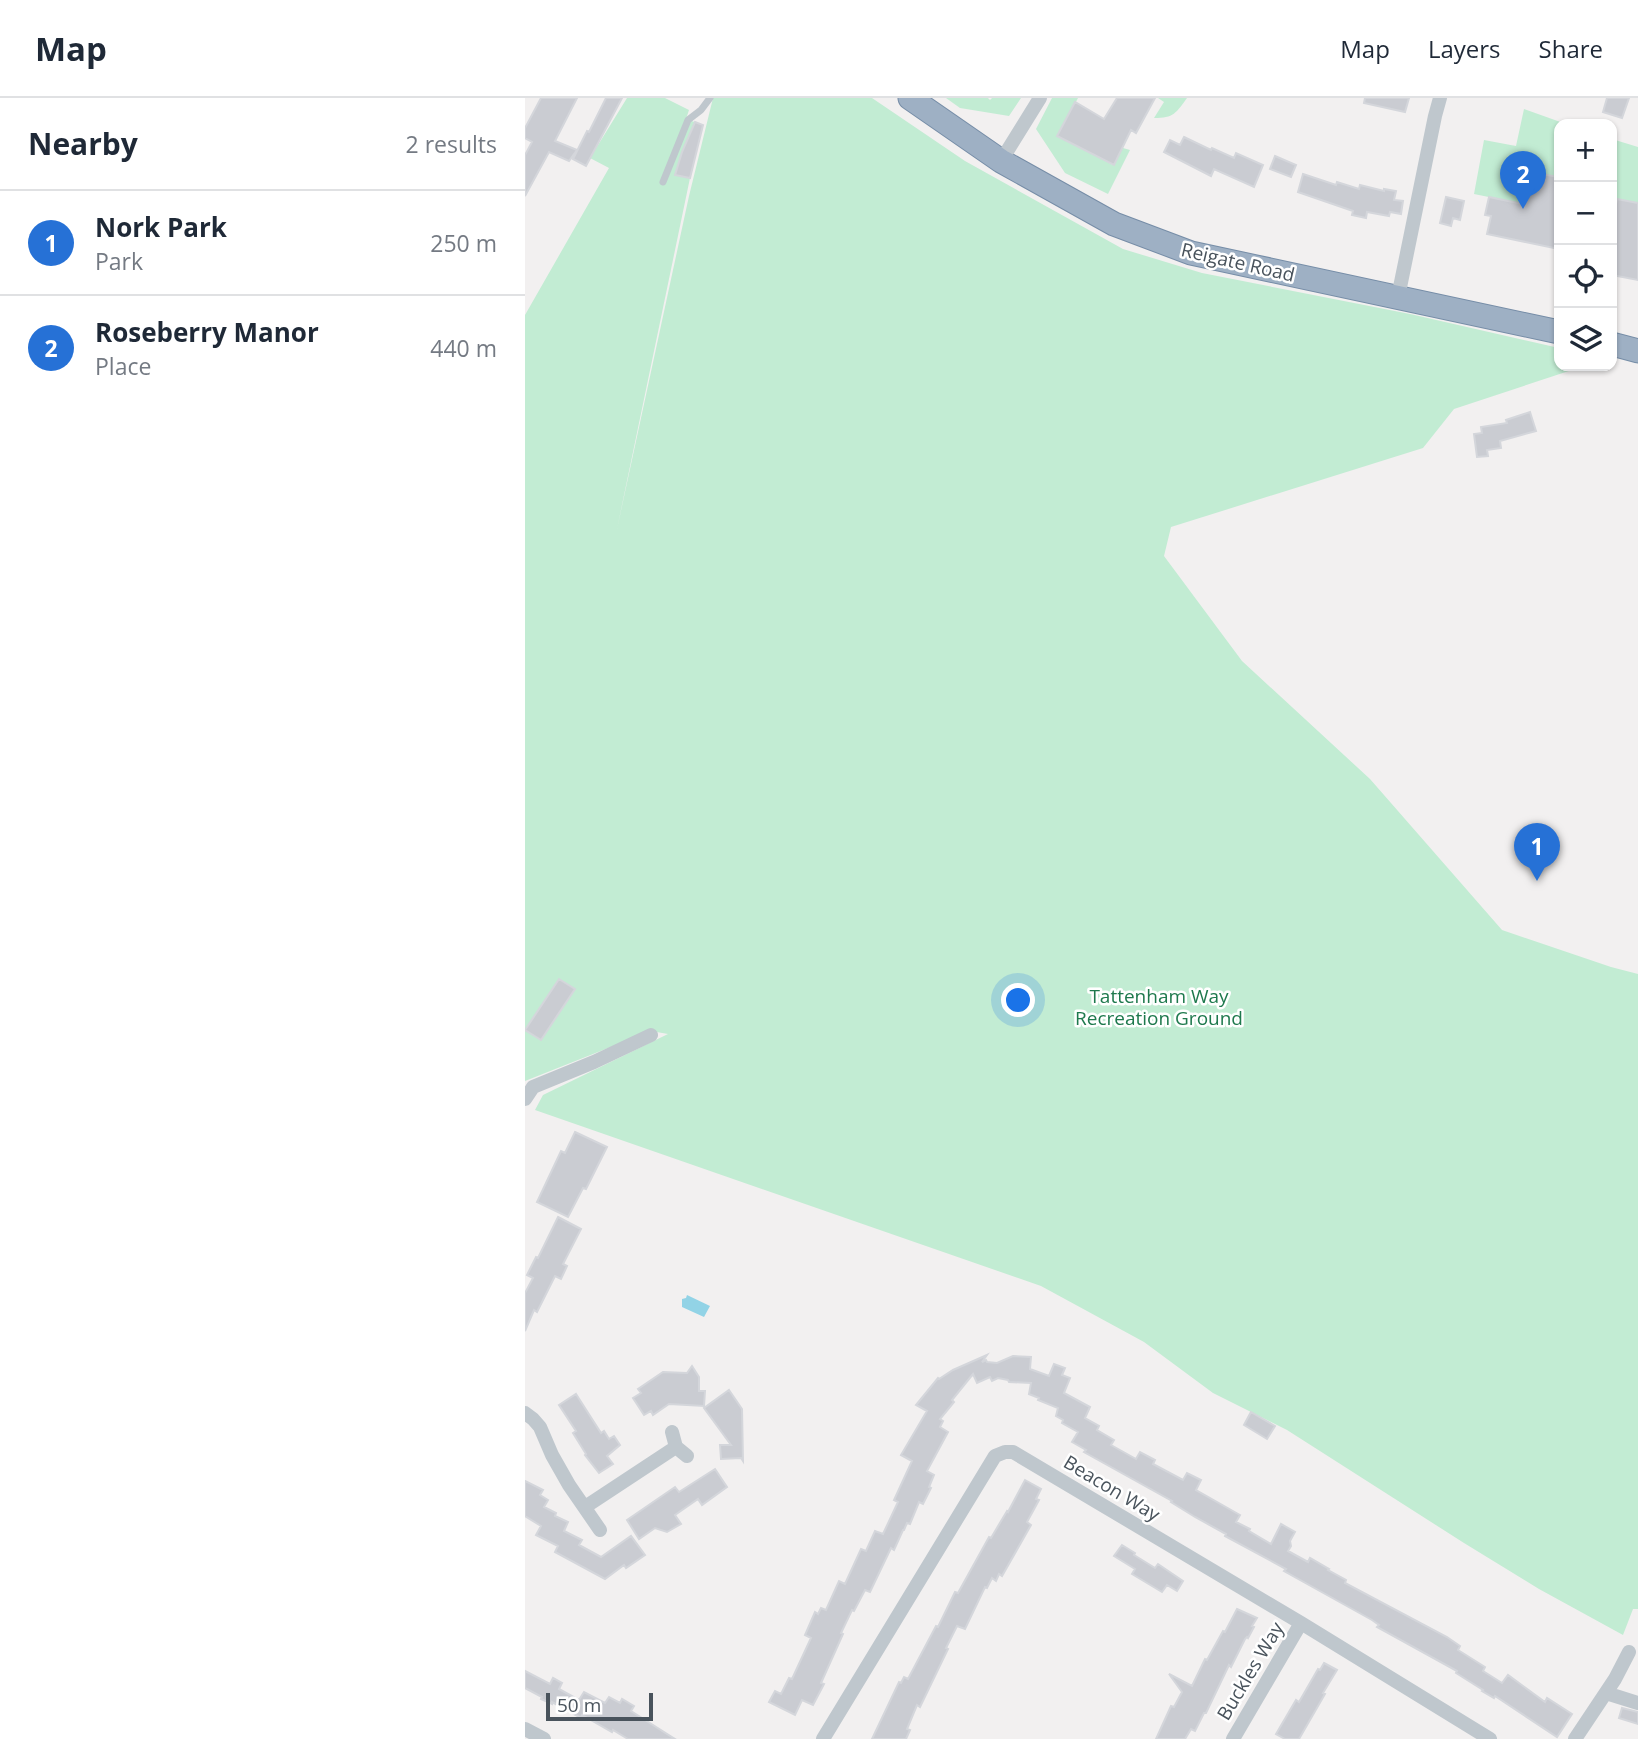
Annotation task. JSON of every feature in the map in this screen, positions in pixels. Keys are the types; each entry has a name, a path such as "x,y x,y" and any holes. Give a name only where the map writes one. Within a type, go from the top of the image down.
{"highway":[{"name":"Reigate Road","path":"910,98 1001,161 1114,225 1191,253 1554,331"},
{"path":"1617,345 1638,351"}],"street":[{"path":"1001,161 1040,98"},
{"path":"1398,297 1440,98"},
{"path":"525,1099 533,1087 651,1035"},
{"path":"525,1413 540,1427 569,1485 600,1530"},
{"path":"585,1507 682,1452 672,1432"},
{"name":"Beacon Way","path":"823,1739 995,1456 1005,1452 1013,1452 1490,1739"},
{"name":"Buckles Way","path":"1233,1739 1301,1623"},
{"path":"1575,1739 1615,1679 1629,1652"},
{"path":"1606,1693 1638,1703"},
{"path":"525,1729 544,1739"}],"lane":[{"path":"663,182 688,120 701,110 710,98"}],"green space":[{"name":"Tattenham Way Recreation Ground","path":"627,98 665,98 689,110 686,119 703,125 617,529 689,196 713,98 872,98 965,161 1123,249 1202,273 1410,314 1554,347 1554,371 1569,371 1454,409 1423,448 1171,527 1164,556 1242,661 1370,779 1502,930 1638,974 1638,1609 1633,1609 1623,1635 1539,1589 1287,1430 1213,1393 1144,1342 1041,1286 535,1110 543,1095 668,1034 651,1031 525,1081 525,315 609,168 590,158"},
{"path":"946,98 1021,98 1009,116 960,108"},
{"path":"1052,98 1078,98 1058,136 1113,165 1123,148 1130,150 1108,194 1065,173 1036,129"},
{"path":"1158,98 1187,98 1174,114 1154,118 1164,102"},
{"path":"1524,109 1554,120 1554,176 1529,172 1523,204 1474,194 1484,140 1516,146"},
{"path":"1617,141 1638,147 1638,203 1617,199"}],"water":[{"path":"687,1295 710,1306 704,1317 682,1307 682,1299"}],"building":[{"path":"541,98 577,98 555,141 577,150 569,161 549,152 525,196 525,155 532,142 525,138 525,128"},
{"path":"606,98 622,98 586,166 573,159"},
{"path":"1117,98 1155,98 1136,133 1131,130 1114,165 1057,136 1075,102 1104,119"},
{"path":"1365,98 1409,98 1405,112 1364,103"},
{"path":"1607,98 1629,98 1622,118 1603,112"},
{"path":"695,122 703,125 690,178 675,175 682,152"},
{"path":"1184,137 1211,150 1212,148 1234,158 1236,153 1263,165 1254,187 1214,169 1211,176 1164,152 1170,140 1180,145"},
{"path":"1275,156 1296,165 1291,177 1270,169"},
{"path":"1529,172 1554,176 1554,248 1487,234 1491,216 1485,215 1489,197 1523,204"},
{"path":"1303,174 1336,185 1337,182 1359,189 1360,185 1396,191 1394,200 1403,201 1401,214 1390,212 1389,216 1367,212 1366,218 1352,215 1353,211 1298,192"},
{"path":"1446,197 1464,201 1460,220 1453,218 1451,226 1440,223"},
{"path":"1617,199 1638,203 1638,280 1617,276"},
{"path":"1530,412 1536,431 1500,441 1501,448 1487,450 1488,456 1477,457 1474,434 1482,433 1481,427 1507,423 1506,420"},
{"path":"559,979 575,989 541,1040 525,1030"},
{"path":"575,1132 607,1147 568,1217 537,1202 561,1151 565,1153"},
{"path":"558,1217 581,1229 563,1264 567,1266 561,1279 555,1276 537,1312 534,1310 525,1331 525,1293 533,1278 527,1275"},
{"path":"987,1355 982,1362 986,1360 997,1363 1013,1356 1031,1357 1030,1369 1049,1376 1054,1364 1065,1368 1062,1375 1070,1378 1064,1393 1090,1407 1085,1418 1099,1426 1097,1430 1114,1440 1111,1445 1136,1459 1140,1452 1155,1460 1153,1464 1183,1480 1187,1473 1201,1480 1196,1490 1240,1515 1236,1522 1271,1544 1281,1524 1295,1532 1288,1551 1308,1562 1310,1558 1346,1580 1345,1583 1447,1637 1460,1646 1458,1650 1485,1667 1483,1671 1502,1683 1508,1675 1545,1702 1547,1698 1572,1714 1557,1737 1495,1696 1494,1698 1482,1691 1456,1673 1457,1671 1377,1627 1379,1625 1372,1620 1084,1452 1086,1450 1072,1442 1078,1432 1062,1423 1063,1420 1056,1416 1058,1408 1029,1394 1031,1383 1009,1382 998,1378 992,1381 990,1377 977,1383 973,1374 940,1419 943,1421 940,1427 948,1432 927,1471 934,1475 929,1487 931,1488 923,1504 919,1502 910,1524 907,1523 894,1550 891,1548 870,1592 865,1590 854,1611 852,1610 821,1683 824,1684 813,1705 802,1700 795,1715 769,1702 775,1691 781,1694 789,1678 792,1679 811,1638 805,1635 815,1612 818,1614 821,1608 826,1610 839,1581 845,1584 861,1549 866,1551 875,1531 883,1534 898,1502 894,1500 912,1461 901,1455 927,1411 916,1405 938,1378"},
{"path":"692,1366 699,1377 699,1391 705,1391 704,1406 669,1404 653,1415 651,1411 644,1415 633,1398 641,1393 638,1389 663,1372 687,1373"},
{"path":"729,1390 742,1409 743,1461 741,1458 721,1459 720,1445 731,1445 704,1408"},
{"path":"576,1394 601,1433 604,1431 609,1439 614,1436 620,1445 607,1456 613,1464 599,1473 585,1455 573,1433 576,1431 559,1405"},
{"path":"1251,1412 1275,1426 1267,1439 1244,1425"},
{"path":"715,1469 727,1487 702,1505 698,1499 675,1515 681,1524 667,1532 655,1528 639,1539 627,1520 675,1487 679,1492"},
{"path":"1025,1480 1041,1489 1036,1499 1039,1500 1027,1522 1031,1525 1002,1576 999,1574 996,1581 992,1578 987,1588 985,1587 965,1629 957,1626 920,1707 917,1705 907,1729 910,1730 906,1739 872,1739 899,1682 901,1683 904,1677 908,1679 955,1592 958,1593"},
{"path":"525,1481 543,1490 540,1495 548,1500 544,1507 568,1522 564,1531 582,1540 579,1545 601,1557 631,1536 645,1555 626,1568 624,1565 605,1579 555,1552 558,1546 536,1535 541,1526 525,1516"},
{"path":"1122,1545 1155,1568 1158,1564 1183,1581 1177,1591 1167,1585 1162,1592 1132,1574 1135,1569 1114,1556"},
{"path":"1237,1609 1257,1618 1252,1626 1254,1627 1231,1667 1229,1665 1195,1731 1191,1729 1185,1739 1156,1739 1171,1706 1174,1707 1182,1692 1169,1674 1192,1686 1205,1659 1207,1660 1223,1631 1225,1632"},
{"path":"1324,1663 1337,1670 1299,1739 1285,1739 1276,1734 1296,1700 1299,1702"},
{"path":"525,1671 550,1684 553,1678 562,1683 559,1689 579,1700 584,1692 605,1703 609,1697 620,1703 622,1699 634,1706 631,1711 675,1739 628,1739 582,1715 581,1718 541,1699 542,1697 525,1688"},
{"path":"1622,1708 1638,1712 1638,1724 1619,1718"}],"place":[{"name":"Roseberry Manor","path":"1523,209"},
{"name":"Nork Park","path":"1537,881"}]}
